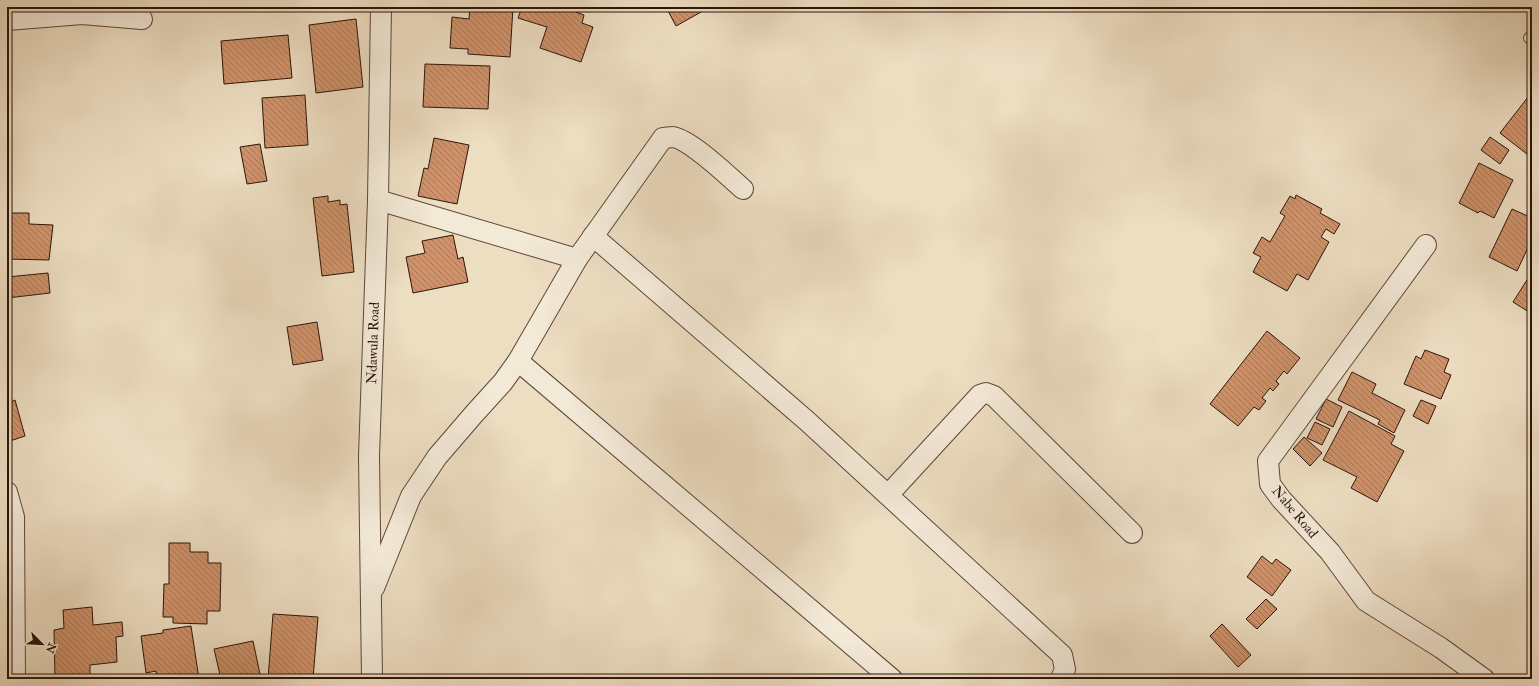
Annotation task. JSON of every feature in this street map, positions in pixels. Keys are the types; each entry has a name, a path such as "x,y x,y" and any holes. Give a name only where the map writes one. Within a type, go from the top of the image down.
{"street":[{"name":"Ndawula Road","path":"372,679 369,456 378,200 381,7"},
{"path":"7,20 82,14 142,19"},
{"path":"371,597 412,496 437,457 503,382 518,361 576,259 663,138 673,137 695,149 743,189"},
{"path":"378,200 576,259"},
{"path":"593,236 807,421 1062,654 1065,670 1061,679"},
{"name":"Nabe Road","path":"1426,245 1268,461 1270,484 1330,552 1366,601 1441,648 1484,679"},
{"path":"518,361 892,679"},
{"path":"888,496 980,395 986,393 994,396 1132,532"},
{"path":"7,492 14,518 15,679"}],"building":[{"path":"7,7 13,7 33,8 7,14"},
{"path":"351,7 368,7 369,8 352,11"},
{"path":"470,7 513,7 510,57 468,54 468,49 450,48 452,17 469,19"},
{"path":"522,7 578,7 576,12 584,15 582,23 593,27 581,62 540,48 547,27 518,18"},
{"path":"666,7 710,7 676,26"},
{"path":"356,19 363,87 316,93 309,25"},
{"path":"288,35 292,78 224,84 221,41"},
{"path":"425,64 490,66 488,109 423,107"},
{"path":"1532,92 1532,158 1500,133"},
{"path":"305,95 308,145 265,148 262,98"},
{"path":"1490,137 1509,150 1500,164 1481,150"},
{"path":"434,138 469,145 457,204 418,196 424,168 428,169"},
{"path":"260,144 267,181 247,184 240,147"},
{"path":"1479,163 1513,180 1494,218 1480,211 1478,213 1459,203"},
{"path":"1296,195 1322,209 1320,213 1340,224 1334,234 1326,229 1321,237 1329,242 1308,280 1297,274 1287,291 1253,272 1261,257 1253,253 1262,237 1270,242 1285,216 1280,213 1290,196 1295,199"},
{"path":"328,196 328,202 340,200 340,205 347,204 354,272 322,276 313,198"},
{"path":"1512,209 1532,218 1532,239 1517,271 1489,257"},
{"path":"7,213 29,213 29,224 53,225 49,260 7,259"},
{"path":"453,235 458,259 463,257 468,282 413,293 406,257 425,253 422,241"},
{"path":"1532,272 1532,314 1513,302"},
{"path":"48,273 50,293 7,298 7,277"},
{"path":"317,322 323,360 293,365 287,327"},
{"path":"1267,331 1300,358 1287,374 1284,371 1276,381 1279,384 1273,391 1270,388 1262,398 1266,401 1259,410 1254,407 1238,426 1210,404"},
{"path":"1425,350 1449,359 1444,372 1451,375 1441,399 1404,384 1416,356 1421,359"},
{"path":"1352,372 1376,384 1372,393 1405,410 1394,433 1378,424 1380,420 1338,400"},
{"path":"1326,399 1342,407 1333,427 1316,419"},
{"path":"15,400 25,436 7,442 7,404"},
{"path":"1421,400 1436,406 1428,424 1413,416"},
{"path":"1349,411 1395,436 1391,444 1404,451 1377,502 1351,488 1357,477 1323,460"},
{"path":"1315,422 1330,429 1322,445 1307,438"},
{"path":"1304,437 1322,453 1310,466 1293,449"},
{"path":"169,543 190,543 190,552 208,552 208,563 221,563 220,611 207,611 207,624 173,623 173,617 163,617 164,584 169,584"},
{"path":"1262,556 1272,564 1276,559 1291,570 1272,596 1247,577"},
{"path":"1266,599 1277,609 1257,629 1246,619"},
{"path":"92,607 93,625 122,622 123,636 116,637 117,662 90,665 90,678 55,679 54,630 64,628 63,610"},
{"path":"273,614 318,617 313,679 268,679"},
{"path":"1222,624 1251,655 1238,667 1210,636"},
{"path":"191,626 199,679 157,679 156,671 146,673 141,636 163,633 163,630"},
{"path":"253,641 261,679 221,679 214,649"}]}
